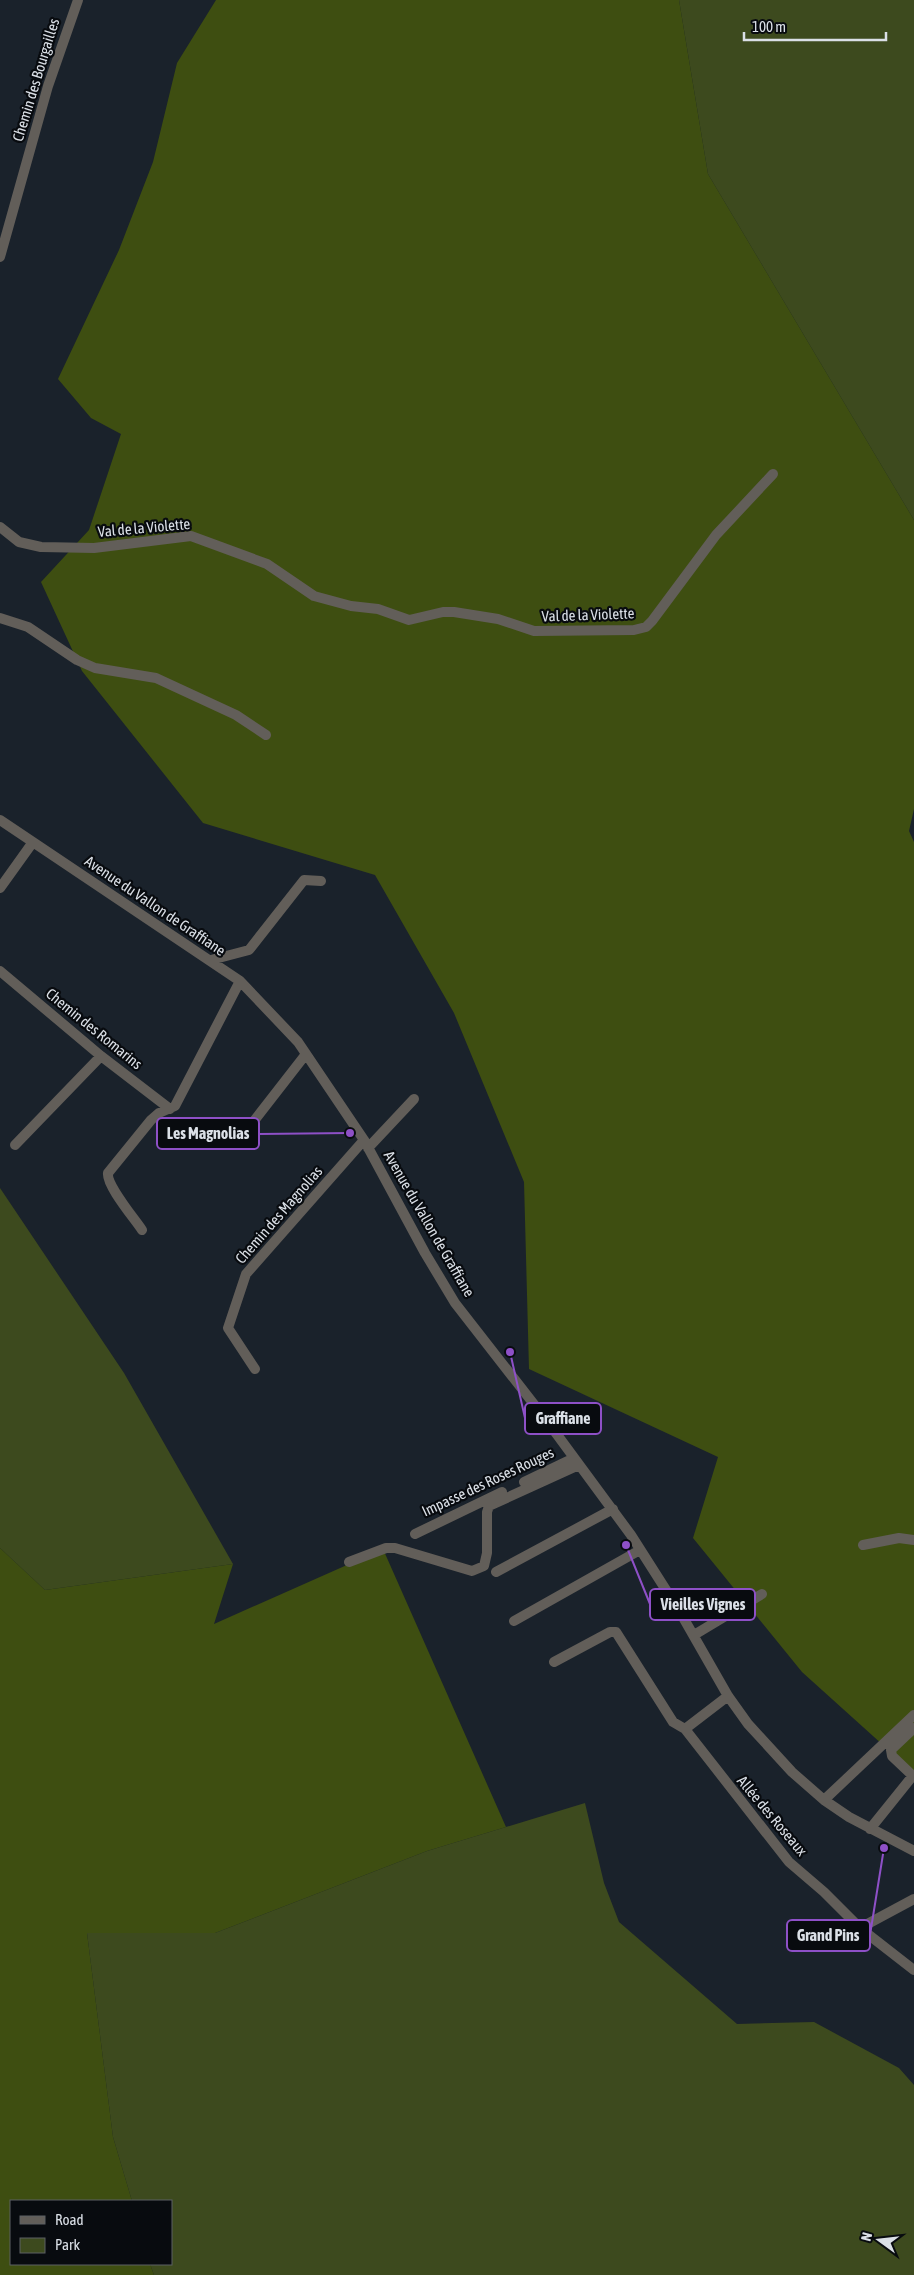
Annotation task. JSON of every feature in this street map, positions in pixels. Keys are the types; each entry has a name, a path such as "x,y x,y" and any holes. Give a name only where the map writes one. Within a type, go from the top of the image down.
{"street":[{"name":"Chemin des Bourgailles","path":"0,257 48,86 78,0"},
{"name":"Val de la Violette","path":"0,527 19,542 41,547 94,548 192,536 267,564 314,596 351,606 378,609 409,620 444,612 454,612 498,619 534,632 634,630 646,627 652,621 716,535 773,474"},
{"path":"0,618 28,627 77,660 95,668 156,678 236,715 266,735"},
{"name":"Avenue du Vallon de Graffiane","path":"0,820 240,981 291,1034 366,1144 424,1253 455,1303 613,1509 694,1635 728,1696 776,1755 824,1800 870,1829 914,1851"},
{"path":"0,888 33,842"},
{"path":"211,960 249,950 304,880 321,881"},
{"name":"Chemin des Romarins","path":"0,971 101,1056 170,1109"},
{"path":"142,1230 111,1187 107,1178 108,1173 151,1120 159,1113 170,1109 180,1098 240,981"},
{"path":"243,1136 306,1054"},
{"path":"15,1145 101,1056"},
{"path":"366,1144 414,1099"},
{"name":"Chemin des Magnolias","path":"254,1369 228,1328 246,1274 366,1144"},
{"path":"349,1562 386,1548 395,1548 472,1571 484,1566 487,1553 487,1512 489,1506 577,1461"},
{"name":"Impasse des Roses Rouges","path":"415,1534 577,1461"},
{"path":"496,1572 613,1509"},
{"path":"863,1545 899,1538 914,1540"},
{"path":"514,1622 640,1550"},
{"path":"694,1635 762,1594"},
{"name":"Allée des Roseaux","path":"554,1662 610,1632 616,1632 673,1722 685,1729 789,1862 824,1892 860,1928 914,1970"},
{"path":"685,1729 728,1696"},
{"path":"824,1800 914,1715"},
{"path":"870,1829 911,1778 911,1774 892,1756 891,1750 914,1728"},
{"path":"860,1928 914,1899"}],"green space":[{"path":"216,0 679,0 708,174 914,520 914,809 909,831 914,842 914,1773 802,1672 693,1538 718,1457 529,1369 524,1182 454,1013 375,875 203,823 82,671 41,582 89,530 121,434 91,418 58,379 119,250 153,162 177,63"},
{"path":"679,0 914,0 914,520 708,174"},
{"path":"0,1188 124,1373 233,1564 45,1590 0,1548"},
{"path":"0,1548 45,1590 233,1564 214,1624 383,1549 506,1827 427,1851 215,1933 87,1933 113,2137 132,2200 10,2200 10,2265 150,2265 154,2275 0,2275"},
{"path":"585,1803 604,1883 619,1922 737,2024 814,2022 899,2068 914,2085 914,2275 154,2275 150,2265 172,2265 172,2200 132,2200 113,2137 87,1933 215,1933 427,1851"}],"place":[{"name":"Les Magnolias","path":"350,1133"},
{"name":"Graffiane","path":"510,1352"},
{"name":"Vieilles Vignes","path":"626,1545"},
{"name":"Grand Pins","path":"884,1848"}]}
